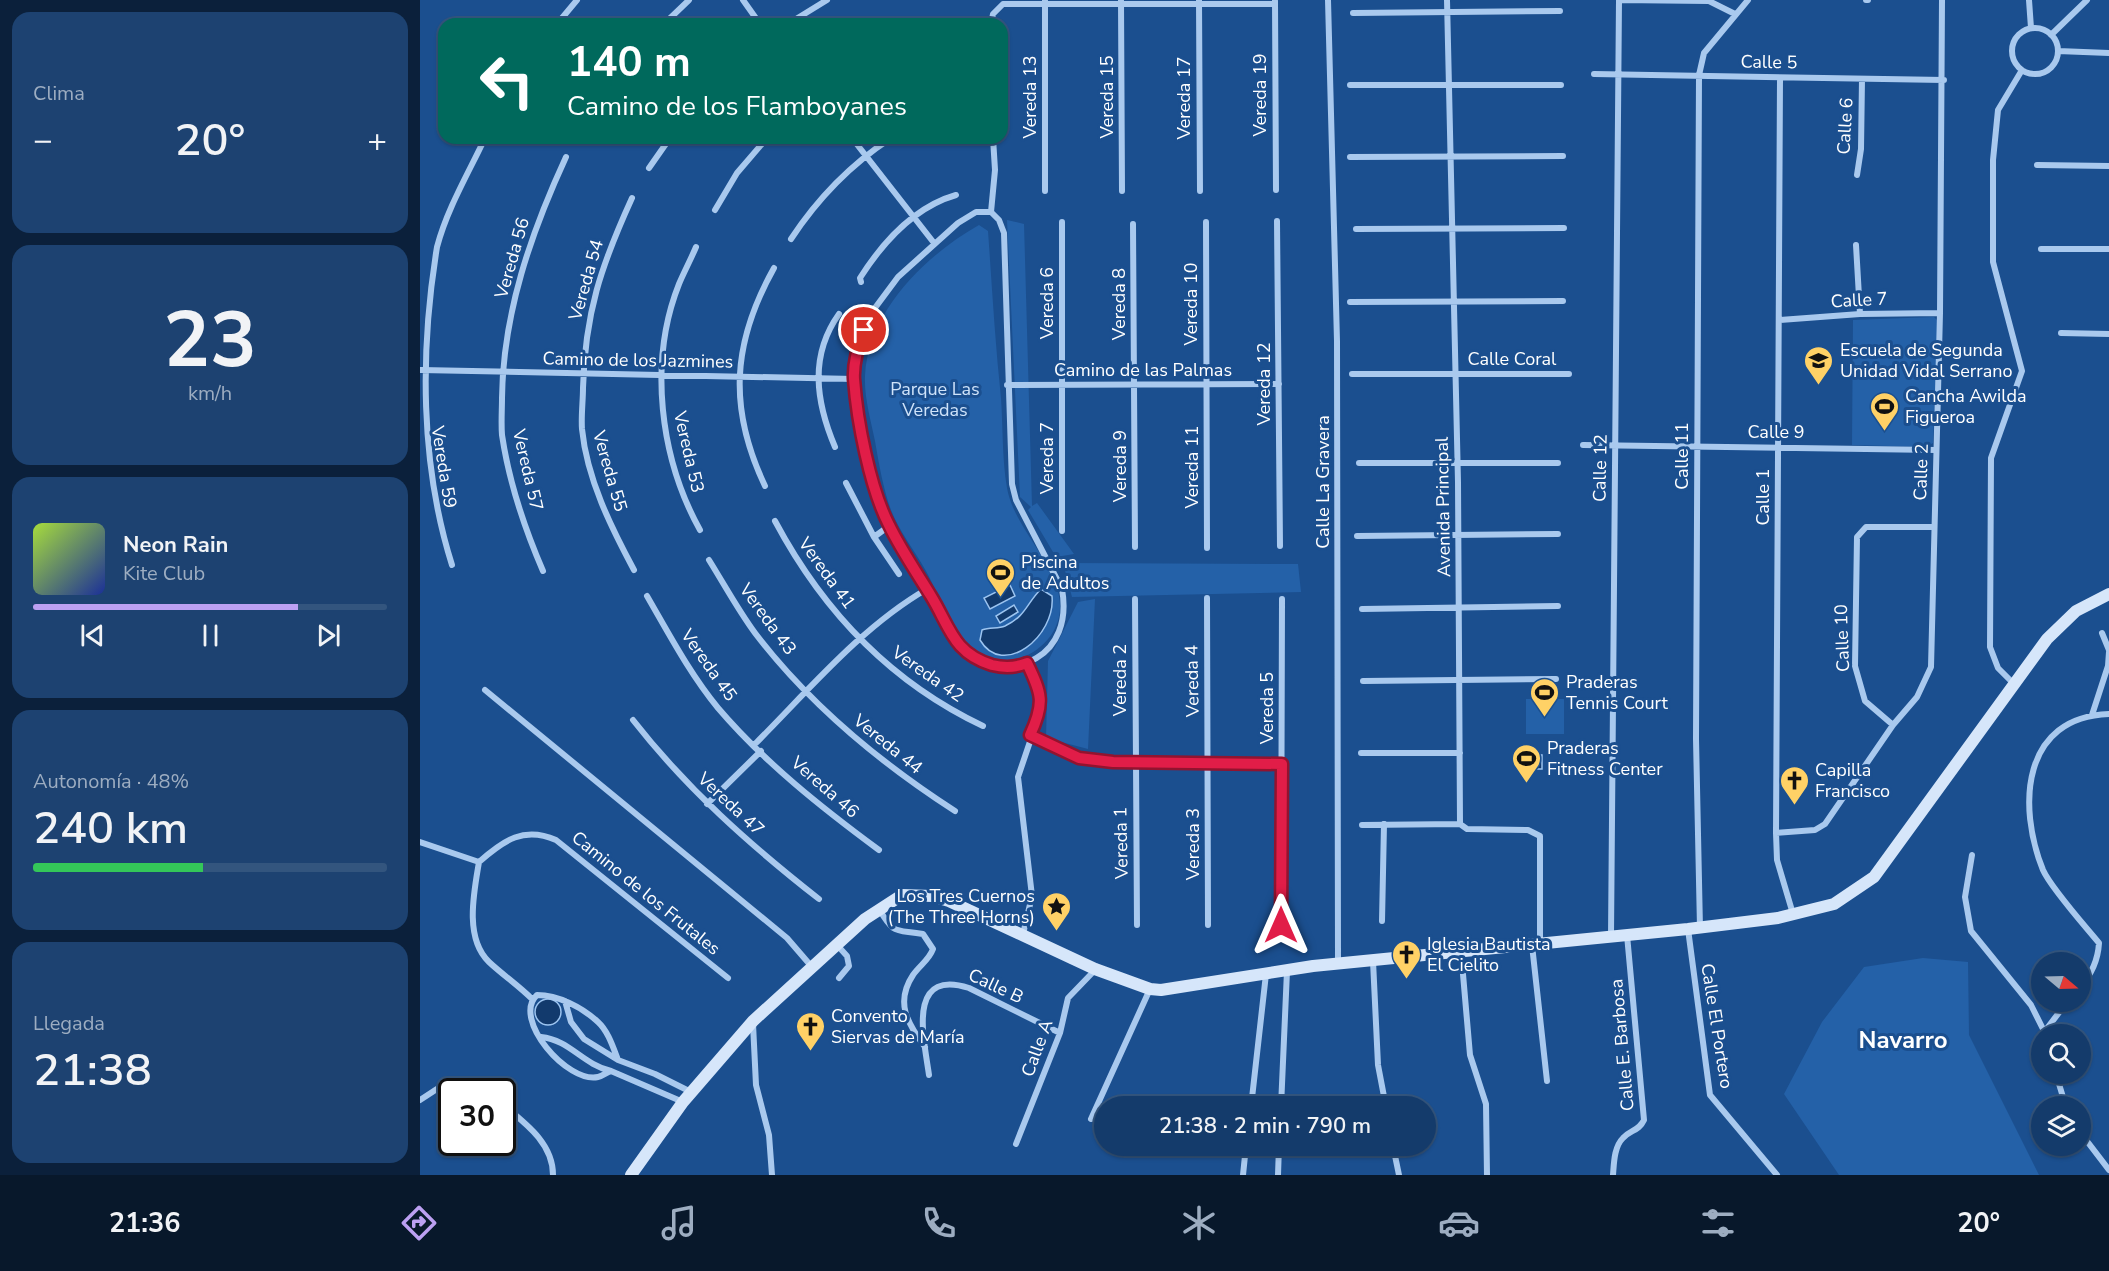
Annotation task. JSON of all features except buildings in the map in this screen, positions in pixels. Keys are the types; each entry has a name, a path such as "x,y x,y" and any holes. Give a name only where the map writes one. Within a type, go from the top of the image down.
{"street":[{"path":"562,18 577,0"},
{"path":"670,18 688,0"},
{"path":"743,0 756,18"},
{"path":"798,18 827,0"},
{"name":"Calle La Gravera","path":"1328,0 1337,353 1338,964"},
{"name":"Avenida Principal","path":"1447,0 1458,463 1460,824"},
{"path":"1619,0 1709,1 1735,14"},
{"name":"Calle 12","path":"1611,936 1619,0"},
{"name":"Calle 11","path":"1694,928 1699,75 1704,53 1748,0"},
{"name":"Calle 2","path":"1776,833 1815,830 1825,824 1893,725 1917,697 1931,667 1944,80 1942,0"},
{"path":"2029,0 2031,28"},
{"path":"2051,35 2087,0"},
{"path":"992,18 1003,4 1121,1 1275,2"},
{"name":"Vereda 15","path":"1121,1 1122,191"},
{"name":"Vereda 13","path":"1044,2 1045,190"},
{"name":"Vereda 17","path":"1198,2 1200,190"},
{"name":"Vereda 19","path":"1275,2 1276,190"},
{"path":"1353,13 1560,11"},
{"path":"2031,28 2046,30 2051,35 2058,51 2054,64 2036,74 2022,70 2013,58 2014,42 2024,30 2031,28"},
{"path":"2058,51 2109,53"},
{"path":"2013,683 1998,668 1990,647 1991,458 2022,371 1993,262 1993,160 1998,110 2022,70"},
{"name":"Calle 5","path":"1594,74 1944,80"},
{"name":"Calle 1","path":"1780,78 1776,833 1778,860 1793,914"},
{"name":"Calle 6","path":"1857,175 1861,149 1862,79"},
{"path":"1350,85 1561,85"},
{"name":"Vereda 59","path":"452,565 441,535 429,489 421,434 423,329 438,245 482,144"},
{"path":"649,168 666,144"},
{"path":"715,210 737,173 762,144"},
{"path":"857,144 934,243"},
{"path":"791,239 817,202 866,155 882,144"},
{"path":"991,212 995,170 993,144"},
{"path":"1350,157 1563,156"},
{"name":"Vereda 56","path":"502,372 525,256 542,208 566,157"},
{"path":"2037,165 2109,166"},
{"path":"861,282 860,278 878,252 895,233 914,217 940,201 956,195"},
{"name":"Vereda 54","path":"584,374 584,345 592,300 606,254 632,198"},
{"path":"976,212 991,212 999,220 1004,233 1007,385 1012,484 1016,500 1062,590 1065,605 1062,625 1054,641 1044,653 1016,667 1000,667 976,660 962,650 889,526 872,482 854,379 859,345 869,316 898,277 958,223 976,212"},
{"name":"Vereda 6","path":"1062,222 1062,384"},
{"name":"Vereda 10","path":"1206,222 1206,385"},
{"name":"Vereda 12","path":"1277,222 1280,546"},
{"name":"Vereda 8","path":"1133,224 1134,385"},
{"path":"1356,229 1564,228"},
{"path":"1857,245 1860,314"},
{"name":"Vereda 53","path":"696,247 678,286 667,329 662,376 665,429 674,467 686,504 700,530"},
{"path":"2041,249 2109,249"},
{"path":"765,486 752,459 742,421 740,377 745,333 756,301 774,268"},
{"path":"1350,302 1563,301"},
{"name":"Calle 7","path":"1780,320 1860,314 1940,313"},
{"path":"835,447 823,417 817,379 822,350 830,327 839,314"},
{"path":"2061,333 2109,334"},
{"name":"Camino de los Jazmines","path":"421,370 854,379"},
{"name":"Vereda 57","path":"502,372 502,433 516,498 543,571"},
{"name":"Vereda 55","path":"584,374 582,429 594,482 611,527 634,570"},
{"name":"Calle Coral","path":"1352,374 1569,374"},
{"name":"Vereda 7","path":"1062,384 1062,531"},
{"name":"Camino de las Palmas","path":"1007,385 1279,384"},
{"name":"Vereda 9","path":"1134,385 1135,547"},
{"name":"Vereda 11","path":"1206,385 1207,548"},
{"name":"Calle 9","path":"1584,445 1936,450"},
{"path":"1359,463 1558,463"},
{"path":"846,483 874,537 899,574"},
{"name":"Vereda 41","path":"775,521 824,600 860,640"},
{"path":"874,537 889,526"},
{"name":"Calle 10","path":"1893,725 1865,701 1855,666 1857,537 1866,526 1934,526"},
{"path":"1357,536 1558,534"},
{"name":"Vereda 43","path":"709,560 754,631 807,693"},
{"path":"755,744 860,640 902,604 927,590"},
{"path":"631,1175 687,1097 753,1021 879,909 902,895 932,896 1023,934 1095,969 1150,990 1338,964 1694,928 1793,914 1834,904 1874,877 2013,683 2048,639 2076,611 2109,594"},
{"name":"Vereda 45","path":"647,596 686,664 718,708 755,744"},
{"name":"Vereda 4","path":"1207,598 1208,763"},
{"name":"Vereda 2","path":"1135,599 1136,761"},
{"name":"Vereda 5","path":"1281,925 1282,599"},
{"path":"1362,609 1558,606"},
{"path":"2092,715 2108,666 2109,651 2102,633"},
{"name":"Vereda 42","path":"860,640 906,681 951,710 983,726"},
{"path":"1023,934 1032,896 1018,801 1018,777 1030,735 1038,718 1041,692 1027,663"},
{"path":"1363,681 1556,679"},
{"path":"485,690 787,938 812,967"},
{"name":"Vereda 44","path":"807,693 858,741 914,785 955,811"},
{"path":"2091,973 2098,957 2099,943 2044,873 2028,822 2029,784 2039,754 2054,732 2070,721 2092,715 2109,714"},
{"name":"Vereda 47","path":"633,720 666,763 707,804 763,855 819,899"},
{"path":"1030,735 1079,758 1113,762 1282,764"},
{"name":"Vereda 46","path":"755,744 825,810 879,850"},
{"path":"707,804 761,751"},
{"path":"1361,753 1460,753"},
{"name":"Vereda 1","path":"1136,761 1137,925"},
{"name":"Vereda 3","path":"1208,763 1208,925"},
{"path":"1362,825 1460,824 1467,830 1528,830 1540,836 1536,943 1546,1081"},
{"path":"1382,921 1384,825"},
{"name":"Camino de los Frutales","path":"479,862 524,833 541,833 556,840 728,978"},
{"path":"420,842 479,862 473,896 473,919 477,939 487,960 532,999"},
{"path":"1972,855 1965,897 1971,931 2031,1005 2041,1024"},
{"path":"879,909 891,929 900,933 923,934 933,949 930,958 914,973 904,992 903,1011 925,1047"},
{"name":"Calle El Portero","path":"1694,928 1710,1095 1777,1175"},
{"name":"Calle E. Barbosa","path":"1613,1175 1615,1153 1623,1138 1641,1128 1644,1120 1628,935"},
{"path":"837,945 846,956 849,966 838,978"},
{"path":"1461,950 1470,1055 1485,1104 1487,1175"},
{"path":"1373,961 1378,1065 1384,1096"},
{"name":"Calle A","path":"1016,1144 1060,1033 1068,998 1095,969"},
{"path":"1281,1096 1287,970"},
{"path":"1252,1096 1266,974"},
{"name":"Calle B","path":"928,1075 922,1017 927,996 939,985 955,984 969,988 1060,1033"},
{"path":"1091,1119 1150,990"},
{"path":"611,1071 597,1077 572,1071 547,1051 530,1014 532,999 537,995 548,995 565,1001 599,1022 618,1060"},
{"path":"565,1001 571,1022 584,1039 618,1060 655,1074 687,1097"},
{"path":"753,1021 756,1085 769,1135 772,1175"},
{"path":"541,1036 557,1038 594,1067 687,1097"},
{"path":"420,1100 438,1088"},
{"path":"516,1116 549,1151 553,1175"},
{"path":"2091,1146 2109,1170"},
{"path":"1243,1175 1245,1156"},
{"path":"1278,1175 1279,1156"},
{"path":"1394,1156 1399,1175"}],"green space":[{"path":"1007,220 1024,224 1032,506 1037,503 1074,554 1056,557 1028,510 1031,507 1020,497"},
{"name":"Parque Las Veredas","path":"979,225 988,231 1007,488 1018,518 1053,577 1060,607 1058,621 1044,644 1020,658 1007,660 993,659 980,654 962,638 948,617 926,571 898,526 883,485 865,384 869,352 877,329 903,287 939,252"},
{"path":"1934,317 1938,321 1933,443 1926,447 1852,445 1853,320"},
{"path":"1063,563 1298,564 1301,592 1072,597"},
{"path":"1095,599 1088,749 1046,738 1048,661 1078,602"},
{"name":"Praderas Tennis Court","path":"1526,699 1564,699 1564,734 1526,734"},
{"path":"1923,958 1968,962 1969,1035 2039,1175 1839,1175 1784,1094 1822,1022 1864,967"}],"shaded area":[{"name":"Piscina de Adultos","path":"1010,585 1015,596 990,609 984,598"},
{"path":"1041,589 1052,596 1051,611 1046,625 1037,638 1026,648 1014,654 1002,655 990,651 980,640 982,630 1002,627 1012,622 1022,614"},
{"path":"1014,605 1018,612 1000,623 996,616"},
{"path":"1519,754 1542,755 1542,769 1535,769 1535,763 1526,760 1519,763"},
{"path":"548,999 557,1003 561,1012 557,1021 548,1025 539,1021 535,1012 539,1003"}],"place":[{"name":"Escuela de Segunda Unidad Vidal Serrano","path":"1819,386"},
{"name":"Cancha Awilda Figueroa","path":"1884,432"},
{"name":"Piscina de Adultos","path":"1000,598"},
{"name":"Praderas Tennis Court","path":"1545,718"},
{"name":"Praderas Fitness Center","path":"1526,784"},
{"name":"Capilla Francisco","path":"1794,806"},
{"name":"Los Tres Cuernos (The Three Horns)","path":"1056,932"},
{"name":"Iglesia Bautista El Cielito","path":"1406,980"},
{"name":"Convento Siervas de María","path":"810,1052"}],"district":[{"name":"Navarro","path":"1903,1040"}],"route":[{"path":"864,330 855,364 854,379 872,482 889,526 962,650 976,660 1000,667 1016,667 1027,663 1041,692 1038,718 1030,735 1079,758 1113,762 1282,764 1281,925"}]}
